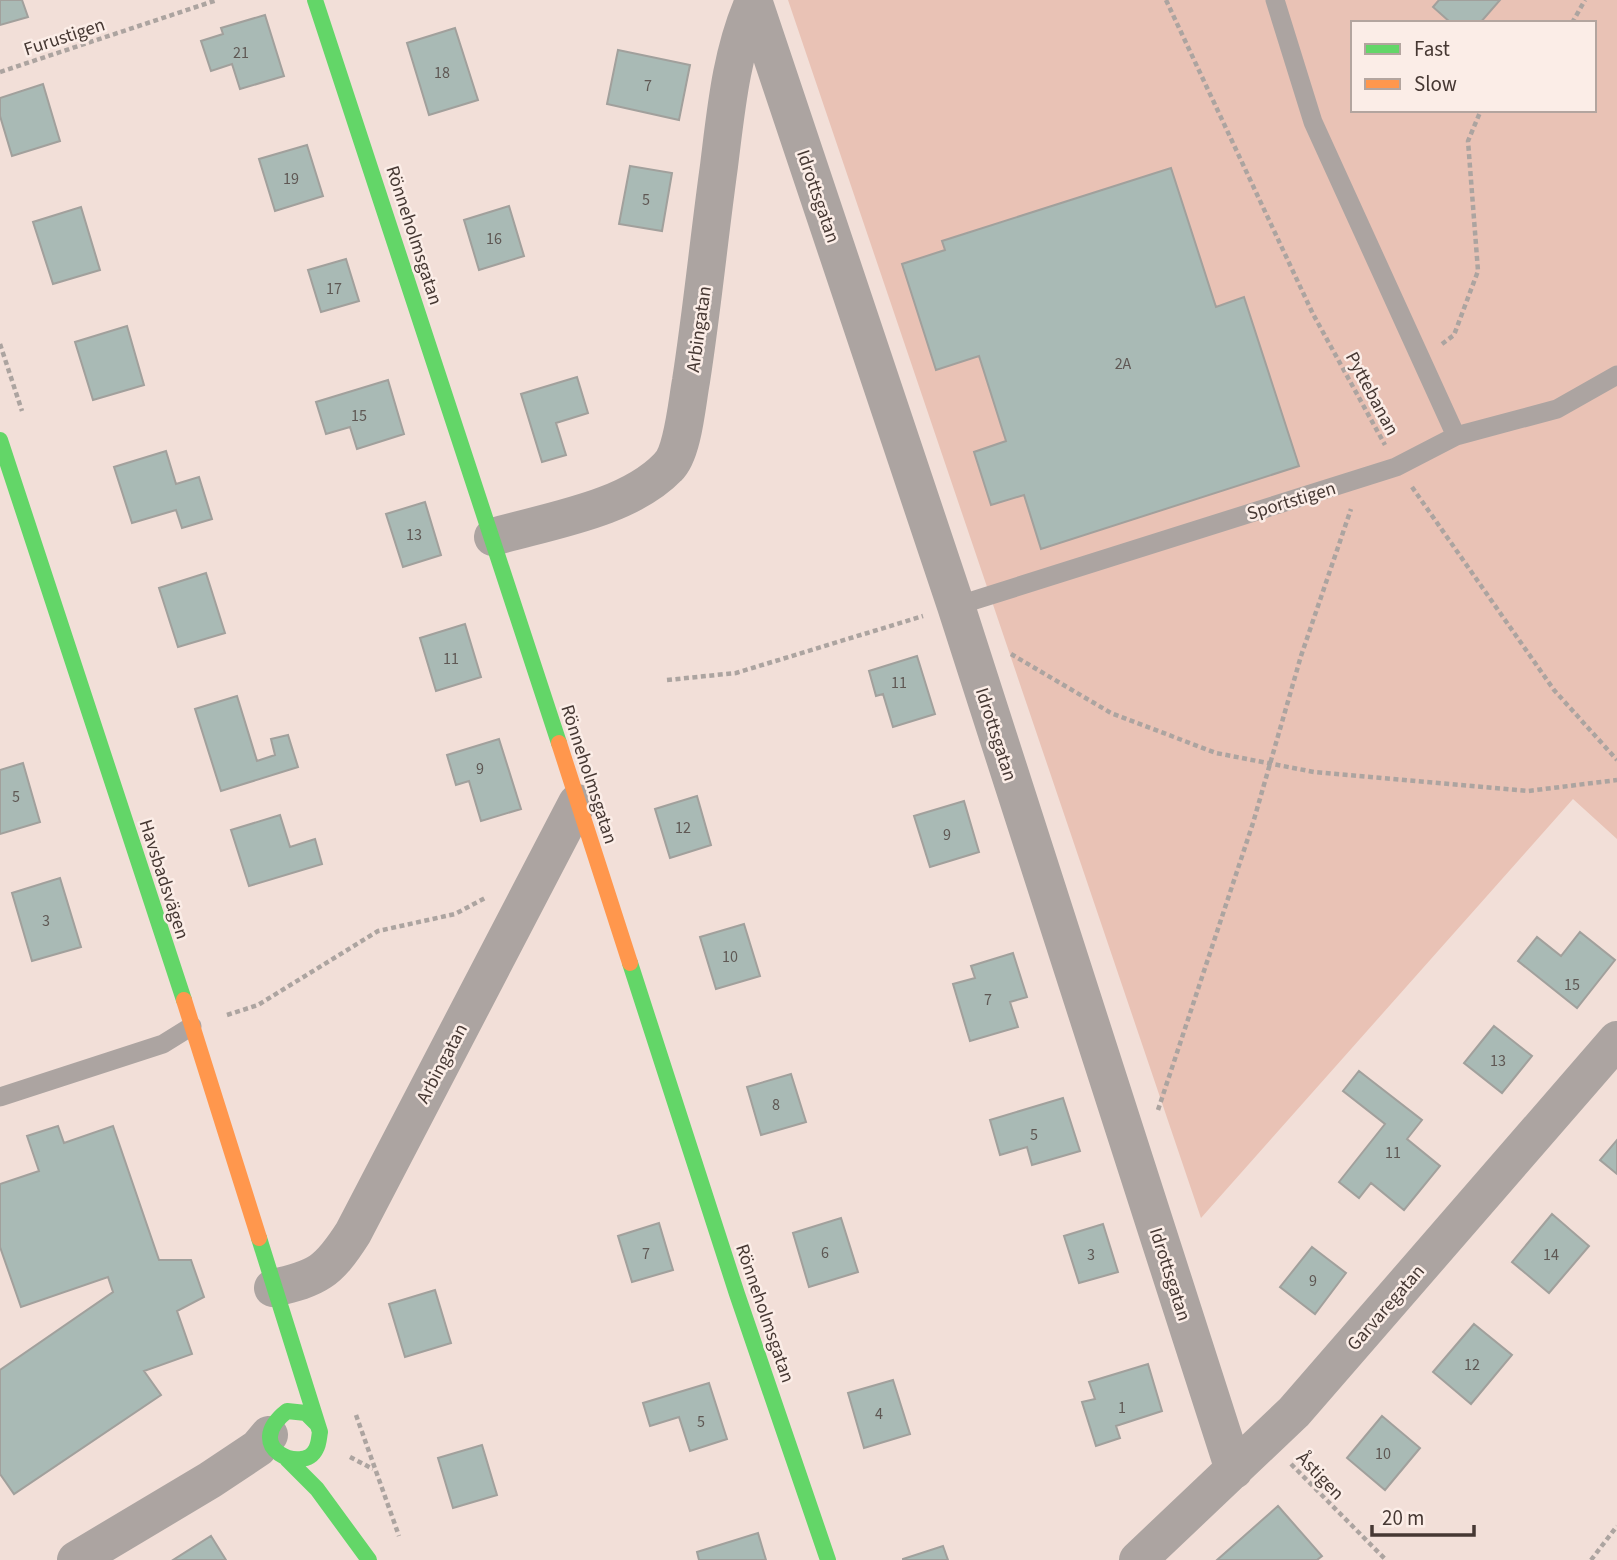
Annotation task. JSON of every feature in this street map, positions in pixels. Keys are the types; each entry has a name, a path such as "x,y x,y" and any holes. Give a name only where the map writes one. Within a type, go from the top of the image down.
{"street":[{"name":"Rönneholmsgatan","path":"315,0 493,537 737,1294 828,1560"},
{"name":"Arbingatan","path":"493,537 607,503 643,489 671,465 684,424 728,89 744,24 754,0"},
{"name":"Idrottsgatan","path":"754,0 956,606 1234,1470"},
{"name":"Havsbadsvägen","path":"0,440 192,1026 286,1332 330,1464"},
{"name":"Arbingatan","path":"273,1288 311,1279 336,1259 353,1233 577,803"},
{"name":"Garvaregatan","path":"1138,1560 1294,1412 1617,1040"},
{"name":"Havsbadsvägen","path":"281,1371 286,1332"},
{"path":"276,1397 276,1443 317,1489 370,1560"},
{"path":"76,1560 257,1448 276,1443 307,1457 318,1432 306,1413 296,1410 279,1415 276,1443"},
{"path":"345,1500 370,1560"}],"lane":[{"path":"1275,0 1313,122 1456,436"},
{"name":"Sportstigen","path":"956,606 1396,467 1456,436 1557,409 1617,375"},
{"path":"0,1097 163,1044 192,1026"}],"path":[{"name":"Furustigen","path":"0,72 216,0"},
{"name":"Pyttebanan","path":"1166,0 1314,314 1365,404 1396,467 1432,512 1554,690 1617,760"},
{"path":"1573,21 1585,0"},
{"path":"1421,359 1454,335 1478,271 1468,141 1480,112"},
{"path":"1155,1119 1270,764 1301,656 1362,478"},
{"path":"667,680 736,673 956,606"},
{"path":"1008,652 1111,713 1216,753 1314,772 1528,792 1617,780"},
{"path":"192,1026 258,1005 378,931 455,914 545,864"},
{"name":"Åstigen","path":"1267,1438 1312,1488 1386,1560"},
{"path":"374,1469 402,1548"},
{"path":"1591,1560 1617,1526"}],"shaded area":[{"path":"788,0 1617,0 1617,839 1573,799 1201,1218"}],"building":[{"path":"0,0 22,0 28,17 0,25"},
{"path":"1439,0 1500,0 1482,21 1449,21 1433,7"},
{"path":"265,15 284,76 240,89 232,64 211,71 201,41 223,34 221,28"},
{"path":"455,28 478,100 429,115 407,43"},
{"path":"618,50 690,65 679,120 607,104"},
{"path":"43,84 60,141 12,156 0,116 0,98"},
{"path":"307,145 323,196 275,211 259,159"},
{"path":"630,166 672,173 662,231 619,224"},
{"path":"1171,168 1216,307 1244,297 1299,466 1041,549 1024,495 991,505 974,452 1006,441 979,356 936,370 902,264 945,250 942,241"},
{"path":"509,206 524,256 479,270 464,220"},
{"path":"81,207 100,270 53,284 33,222"},
{"path":"346,259 359,301 321,312 308,270"},
{"path":"127,326 144,385 93,400 75,342"},
{"path":"577,377 588,413 556,423 566,455 542,462 521,394"},
{"path":"388,380 404,434 357,449 350,427 326,434 316,402"},
{"path":"166,451 176,484 199,477 212,519 182,528 176,510 132,523 114,467"},
{"path":"425,502 441,555 403,567 386,514"},
{"path":"206,573 225,633 178,647 159,588"},
{"path":"465,624 481,677 436,691 420,638"},
{"path":"917,656 935,714 893,727 883,694 876,696 869,671"},
{"path":"237,696 257,761 275,755 271,739 288,735 298,767 221,791 195,709"},
{"path":"499,739 521,809 481,821 469,781 456,785 447,755"},
{"path":"23,763 40,822 0,834 0,770"},
{"path":"697,796 711,845 670,858 655,809"},
{"path":"964,801 979,852 930,867 914,816"},
{"path":"280,815 290,847 315,839 322,864 249,886 231,830"},
{"path":"60,878 81,947 32,961 12,893"},
{"path":"744,924 760,976 716,989 700,937"},
{"path":"1580,932 1615,960 1577,1008 1518,961 1537,937 1561,956"},
{"path":"1013,953 1027,997 1010,1002 1018,1027 970,1041 953,984 975,978 971,966"},
{"path":"1494,1026 1532,1056 1502,1093 1464,1063"},
{"path":"1359,1071 1422,1120 1407,1139 1440,1166 1404,1210 1371,1183 1359,1198 1339,1182 1385,1124 1343,1091"},
{"path":"791,1074 806,1122 761,1135 747,1087"},
{"path":"1063,1098 1080,1151 1032,1165 1027,1147 1000,1155 990,1120"},
{"path":"58,1126 64,1143 113,1126 159,1260 191,1260 204,1297 177,1311 192,1354 144,1371 161,1395 14,1494 0,1474 0,1370 113,1292 108,1277 21,1307 0,1247 0,1184 39,1171 27,1136"},
{"path":"1617,1140 1617,1174 1600,1160"},
{"path":"1552,1214 1589,1246 1549,1293 1512,1262"},
{"path":"841,1218 858,1272 809,1287 793,1233"},
{"path":"659,1223 673,1270 632,1282 618,1236"},
{"path":"1103,1224 1118,1272 1079,1283 1064,1236"},
{"path":"1312,1247 1346,1273 1315,1314 1280,1287"},
{"path":"435,1290 451,1343 405,1357 389,1304"},
{"path":"1474,1324 1512,1355 1471,1404 1433,1372"},
{"path":"1148,1364 1162,1411 1116,1426 1120,1438 1096,1446 1082,1402 1095,1399 1089,1382"},
{"path":"893,1380 910,1434 864,1448 848,1393"},
{"path":"709,1383 727,1439 690,1451 679,1417 650,1426 643,1403"},
{"path":"1382,1416 1420,1448 1385,1490 1347,1458"},
{"path":"482,1445 497,1495 453,1508 438,1458"},
{"path":"1278,1506 1322,1556 1317,1560 1217,1560"},
{"path":"758,1533 766,1560 699,1560 697,1552"},
{"path":"211,1536 226,1560 173,1560"},
{"path":"943,1546 948,1560 903,1560 903,1559"}],"traffic: fast":[{"path":"315,0 559,743"},
{"path":"0,440 184,1000"},
{"path":"630,963 737,1294 828,1560"},
{"path":"259,1238 320,1432 316,1449 309,1456 300,1459 279,1454 272,1446 270,1436 274,1424 287,1411 306,1413 317,1424"},
{"path":"287,1459 317,1489 369,1560"}],"traffic: slow":[{"path":"559,743 630,963"},
{"path":"184,1000 259,1238"}]}
